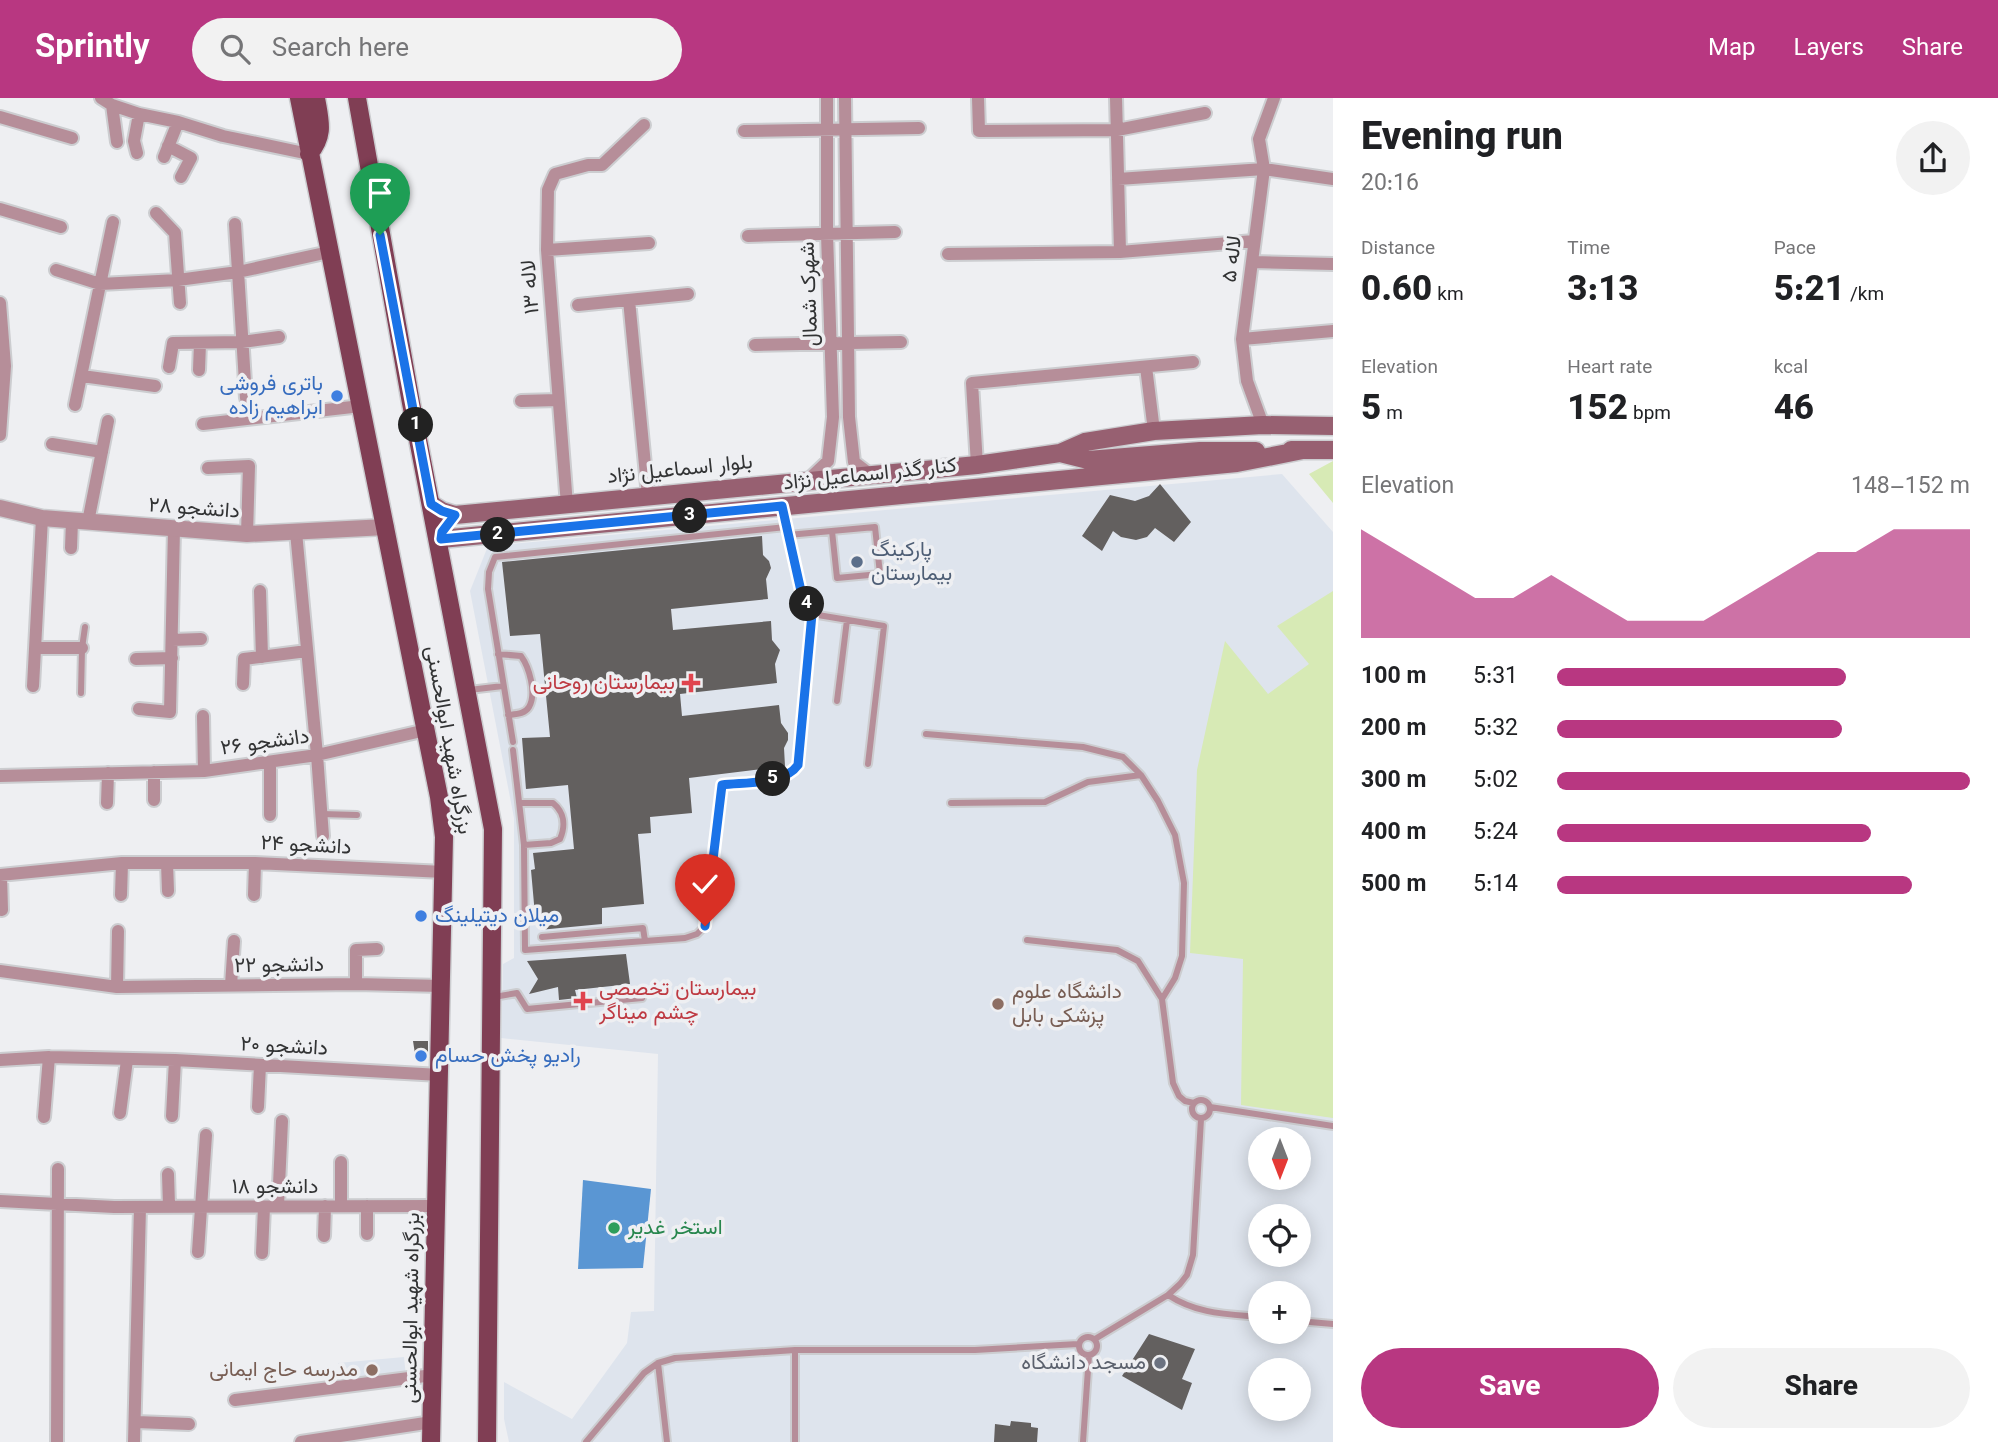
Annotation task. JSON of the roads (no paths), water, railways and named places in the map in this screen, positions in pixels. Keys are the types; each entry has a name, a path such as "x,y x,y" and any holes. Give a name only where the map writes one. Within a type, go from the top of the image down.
{"main road":[{"name":"بزرگراه شهید ابوالحسنی","path":"299,98 442,820 444,872 432,1442"},
{"path":"309,154 318,142 321,130 316,98"},
{"name":"بزرگراه شهید ابوالحسنی","path":"357,98 493,829 487,1442"},
{"name":"بلوار اسماعیل نژاد","path":"455,515 977,465 1060,453 1085,442 1154,431 1263,425 1333,426"},
{"path":"1303,450 1333,450"},
{"name":"بلوار اسماعیل نژاد","path":"1060,453 1088,460 1200,451 1303,450"},
{"name":"کنار گذر اسماعیل نژاد","path":"441,539 1237,463 1303,450"},
{"path":"431,504 455,515 442,532 445,576"}],"street":[{"name":"شهرک شمال","path":"808,480 828,461 839,344 836,129 827,98"},
{"name":"شهرک شمال","path":"845,98 836,129 839,344 854,462 871,475"},
{"path":"978,98 979,131 1117,130 1205,113"},
{"path":"1116,98 1120,252"},
{"name":"لاله ۵","path":"1263,425 1247,381 1242,339 1264,169 1259,139 1274,98"},
{"path":"106,101 139,114 178,122 223,136 309,154"},
{"path":"106,101 117,142"},
{"path":"137,153 134,141 139,114"},
{"path":"0,117 72,138"},
{"path":"178,122 166,152 191,158 181,177"},
{"name":"لاله ۱۳","path":"567,505 547,250 548,190 555,174 588,165 602,165 644,125"},
{"path":"744,131 919,128"},
{"path":"1118,180 1264,169 1333,179"},
{"path":"0,209 61,227"},
{"path":"156,213 175,233 180,303"},
{"path":"75,405 113,222"},
{"path":"236,224 246,398"},
{"path":"748,236 895,232"},
{"path":"948,254 1120,252 1254,241"},
{"path":"547,250 649,243"},
{"path":"56,270 100,284 178,281 238,272 329,251"},
{"path":"1252,262 1333,264"},
{"path":"578,305 688,294"},
{"path":"629,300 648,496"},
{"path":"0,303 5,366 0,435"},
{"path":"1242,339 1333,331"},
{"path":"169,367 173,343 242,342 279,337"},
{"path":"755,345 901,342"},
{"path":"199,370 200,343"},
{"path":"977,465 972,383 1193,362"},
{"path":"1146,368 1154,431"},
{"path":"82,376 155,386"},
{"path":"521,401 558,400"},
{"path":"203,424 361,406"},
{"path":"833,417 849,417"},
{"path":"71,548 103,452 108,422"},
{"path":"52,444 103,452"},
{"path":"208,468 249,466 247,534"},
{"name":"دانشجو ۲۸","path":"0,508 43,518 247,534 386,527"},
{"path":"33,686 43,518"},
{"path":"139,709 170,712 174,529"},
{"path":"296,532 323,836"},
{"path":"260,592 262,657"},
{"path":"172,640 201,639"},
{"path":"35,648 82,648"},
{"path":"243,684 244,659 307,651"},
{"path":"136,659 172,658"},
{"path":"203,716 204,771"},
{"name":"دانشجو ۲۶","path":"0,776 204,771 317,755 426,730"},
{"path":"270,763 270,815"},
{"path":"153,772 154,800"},
{"path":"107,803 108,773"},
{"path":"121,895 122,863"},
{"name":"دانشجو ۲۴","path":"1,875 122,863 255,863 444,872"},
{"path":"167,863 167,891"},
{"path":"254,895 255,863"},
{"path":"1,875 2,910"},
{"path":"117,987 118,931"},
{"path":"231,985 234,942"},
{"path":"356,984 356,950 377,949"},
{"name":"دانشجو ۲۲","path":"0,971 117,987 356,984 442,986"},
{"path":"44,1117 49,1057"},
{"name":"دانشجو ۲۰","path":"0,1060 49,1057 175,1060 440,1075"},
{"path":"120,1113 127,1060"},
{"path":"172,1116 175,1060"},
{"path":"258,1107 260,1065"},
{"path":"278,1206 282,1121"},
{"path":"198,1252 206,1135"},
{"path":"341,1162 341,1206"},
{"path":"57,1442 58,1169"},
{"path":"168,1174 169,1206"},
{"name":"دانشجو ۱۸","path":"0,1201 114,1208 437,1206"},
{"path":"324,1236 325,1206"},
{"path":"367,1206 367,1234"},
{"path":"134,1442 140,1207"},
{"path":"262,1253 264,1207"},
{"path":"235,1399 433,1375"},
{"path":"136,1422 189,1424"},
{"path":"301,1442 432,1422"}],"lane":[{"path":"513,750 524,845 525,950 685,939 705,926 722,785 782,777 792,773 798,765 812,614 801,591 782,506"},
{"path":"513,742 488,589 489,572 495,557 786,527"},
{"path":"788,535 875,527 880,574 837,578 832,531"},
{"path":"812,614 884,626 868,764"},
{"path":"837,701 847,620"},
{"path":"81,693 85,628"},
{"path":"498,654 521,656 527,663 530,679 532,695 529,707 521,714 508,715"},
{"path":"467,690 503,686"},
{"path":"926,734 1083,747 1123,757 1141,775 1175,835 1184,883 1182,957 1175,978 1162,999"},
{"path":"951,803 1045,802 1088,782 1141,775"},
{"path":"520,803 554,803 561,809 564,822 560,839 551,843 524,845"},
{"path":"321,814 357,815"},
{"path":"541,937 643,928 645,942"},
{"path":"1027,940 1117,950 1138,961 1162,999 1173,1083 1179,1096 1185,1101 1194,1103 1201,1100 1210,1107 1333,1126"},
{"path":"493,997 517,993 527,1009 642,998"},
{"path":"1194,1103 1192,1111 1201,1119"},
{"path":"1201,1119 1209,1115 1210,1107"},
{"path":"1089,1355 1081,1352 1079,1345 1083,1338 1095,1339 1168,1294 1187,1275 1193,1255 1201,1119"},
{"path":"1168,1294 1182,1304 1206,1312 1248,1316"},
{"path":"1311,1322 1333,1324"},
{"path":"1089,1355 1096,1351 1095,1339"},
{"path":"586,1442 644,1373 659,1363 675,1358 795,1350 975,1350 1079,1345"},
{"path":"795,1350 795,1442"},
{"path":"1083,1442 1089,1355"},
{"path":"659,1363 667,1442"}],"water":[{"name":"استخر غدیر","path":"583,1180 651,1189 643,1268 578,1269"}],"place":[{"name":"باتری فروشی ابراهیم زاده","path":"337,396"},
{"name":"پارکینگ بیمارستان","path":"857,562"},
{"name":"بیمارستان روحانی","path":"691,683"},
{"name":"میلان دیتیلینگ","path":"421,916"},
{"name":"بیمارستان تخصصی چشم میناگر","path":"583,1001"},
{"name":"دانشگاه علوم پزشکی بابل","path":"998,1004"},
{"name":"رادیو پخش حسام","path":"421,1056"},
{"name":"استخر غدیر","path":"614,1228"},
{"name":"مسجد دانشگاه","path":"1160,1363"},
{"name":"مدرسه حاج ایمانی","path":"372,1370"}]}
